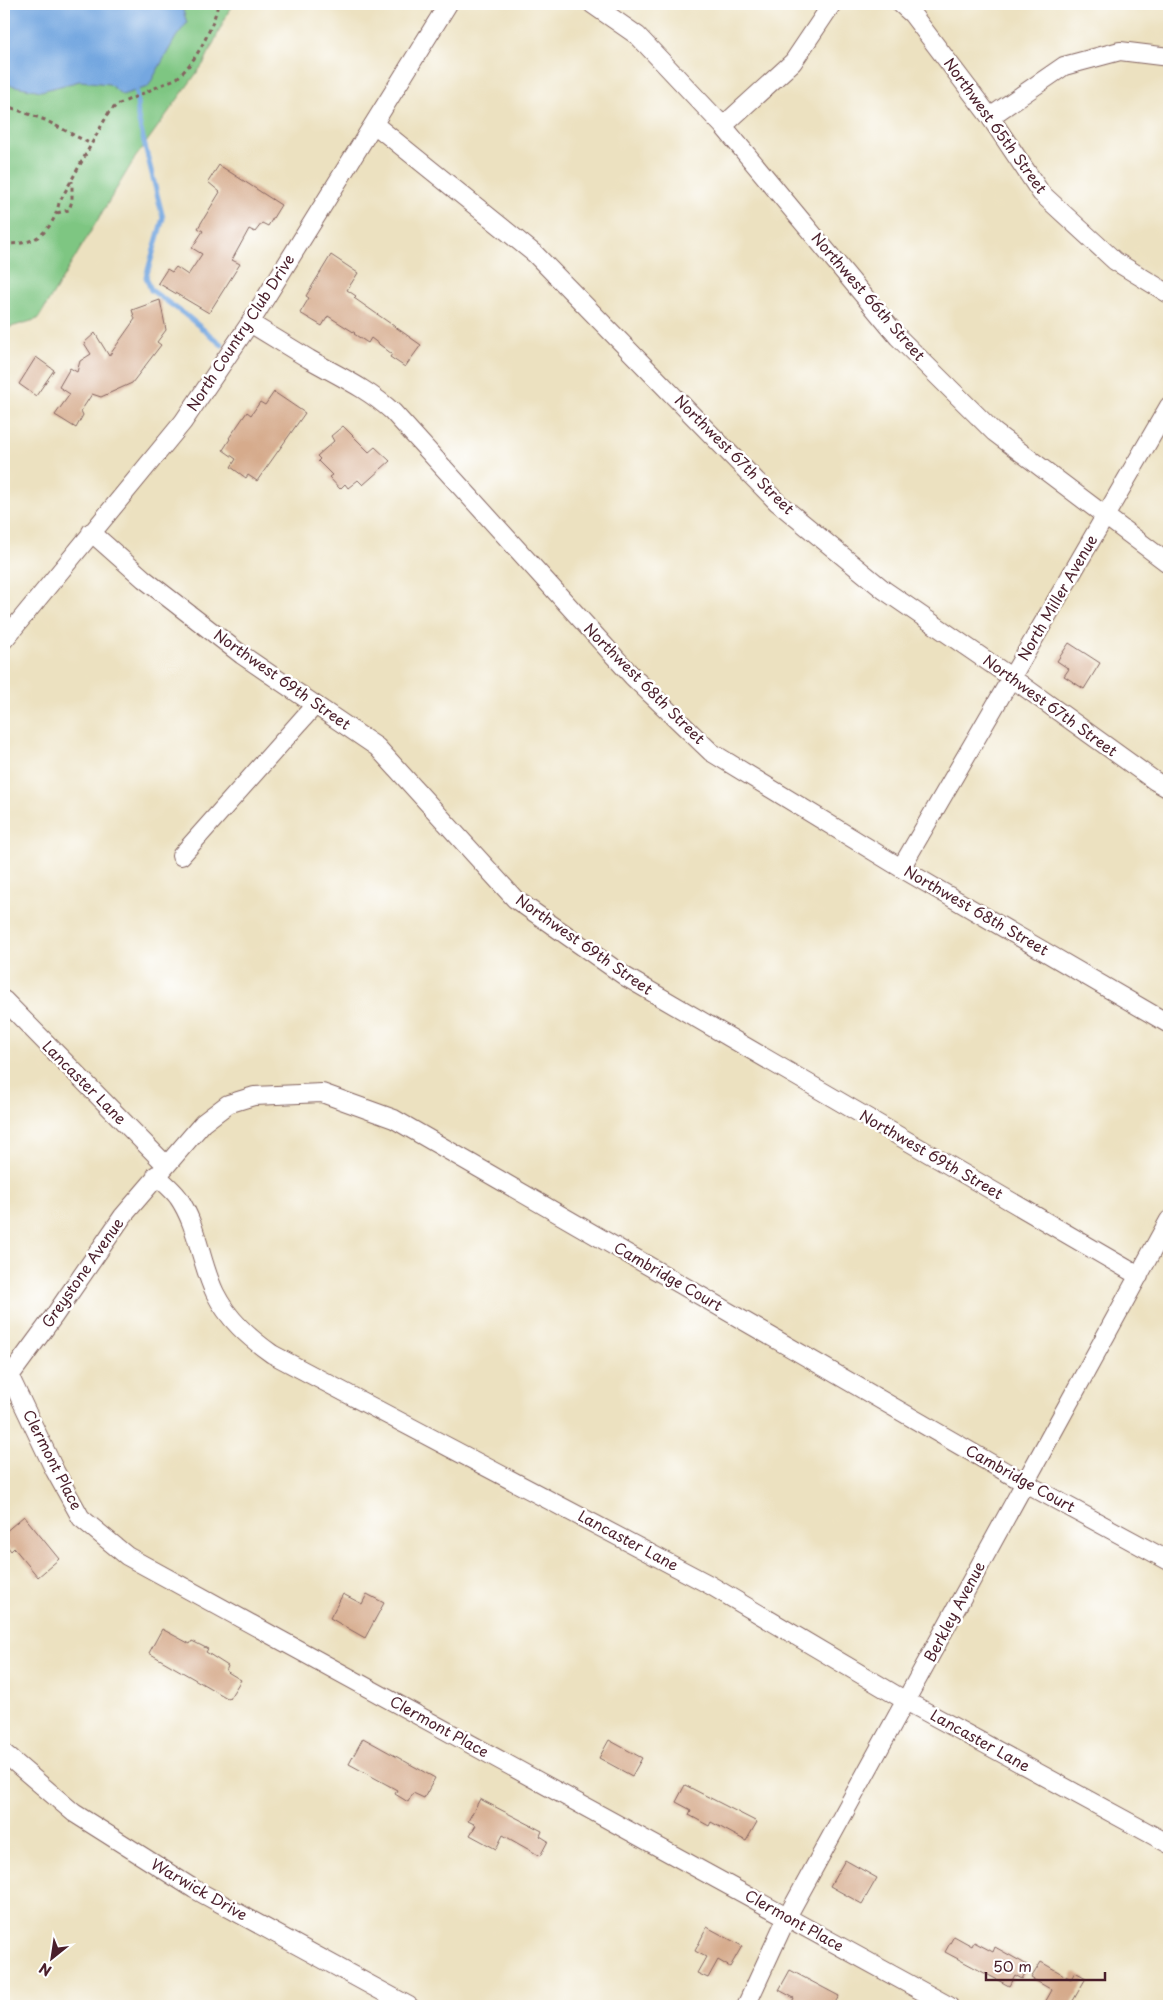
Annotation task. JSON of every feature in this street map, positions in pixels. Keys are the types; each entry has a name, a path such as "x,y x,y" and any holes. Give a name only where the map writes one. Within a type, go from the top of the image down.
{"street":[{"name":"North Country Club Drive","path":"4,640 182,422 250,323 448,4"},
{"name":"Northwest 66th Street","path":"592,4 638,36 723,126 898,337 994,432 1169,564"},
{"path":"723,126 793,62 832,4"},
{"name":"Northwest 65th Street","path":"901,4 912,14 990,117 1041,193 1114,261 1169,294"},
{"path":"990,117 1064,66 1120,50 1169,57"},
{"name":"Northwest 67th Street","path":"374,124 535,254 777,502 884,590 1169,789"},
{"name":"Northwest 68th Street","path":"250,323 379,399 393,412 632,677 711,752 901,868 1169,1024"},
{"name":"North Miller Avenue","path":"901,868 1169,406"},
{"name":"Northwest 69th Street","path":"91,532 144,579 242,655 377,747 515,899 626,977 1139,1276"},
{"path":"181,856 315,705"},
{"name":"Lancaster Lane","path":"4,1000 161,1170 192,1224 215,1292 228,1315 249,1338 272,1354 710,1585 906,1701 1169,1844"},
{"name":"Cambridge Court","path":"161,1170 203,1123 228,1104 254,1096 322,1093 394,1120 1025,1483 1169,1561"},
{"name":"Greystone Avenue","path":"6,1377 54,1316 123,1216 161,1170"},
{"name":"Berkley Avenue","path":"746,2006 787,1917 1169,1220"},
{"name":"Clermont Place","path":"6,1377 54,1471 81,1518 127,1556 949,2006"},
{"name":"Warwick Drive","path":"4,1753 74,1813 194,1889 409,2006"}],"path":[{"path":"4,244 15,245 32,241 45,232 57,213 59,203 109,112 117,105 177,78 192,61 214,19 218,4"},
{"path":"4,105 45,120 91,144"},
{"path":"57,213 69,210 72,201 72,180"}],"green space":[{"path":"4,4 232,4 204,63 135,158 38,319 4,329"}],"water":[{"path":"4,4 181,4 187,23 176,37 148,87 122,95 109,84 80,81 41,91 4,84"}],"building":[{"path":"219,165 281,205 268,226 262,223 255,232 249,229 232,260 240,264 209,313 158,283 167,269 172,272 176,267 188,275 202,254 192,248 203,231 198,228 220,192 208,182"},
{"path":"331,255 358,273 347,290 356,296 354,298 421,345 405,367 390,357 392,354 371,338 368,343 328,316 322,326 300,313 309,298 306,296"},
{"path":"160,300 166,330 157,342 161,345 132,383 101,397 92,394 81,411 83,415 76,428 55,415 70,394 59,387 70,368 77,372 80,361 91,354 84,343 95,333 109,356 135,319 132,310"},
{"path":"36,357 54,370 36,396 19,384"},
{"path":"274,392 305,413 257,481 248,475 246,478 231,467 236,459 223,450 247,412 251,415 260,402 265,405"},
{"path":"343,426 369,452 375,447 390,461 363,485 358,480 348,488 345,484 340,489 329,477 332,475 318,461 320,459 317,456 334,441 331,436"},
{"path":"1069,643 1100,663 1084,689 1064,676 1069,669 1057,661"},
{"path":"24,1516 59,1559 38,1577 14,1548 11,1551 4,1542 4,1533"},
{"path":"343,1594 362,1604 367,1594 384,1603 365,1638 330,1618"},
{"path":"162,1629 190,1644 192,1641 208,1649 206,1652 228,1666 226,1671 241,1680 229,1699 149,1653"},
{"path":"363,1738 435,1778 424,1798 413,1793 408,1802 395,1794 397,1790 349,1764"},
{"path":"609,1740 642,1758 632,1776 599,1758"},
{"path":"685,1785 757,1822 746,1841 711,1822 709,1826 689,1815 691,1810 676,1802"},
{"path":"480,1799 542,1831 540,1836 548,1841 540,1856 503,1835 496,1849 470,1835 476,1825 468,1821"},
{"path":"845,1860 877,1878 862,1904 830,1886"},
{"path":"707,1927 742,1946 730,1967 718,1960 708,1978 697,1973 706,1957 695,1951"},
{"path":"954,1936 972,1946 974,1942 993,1952 995,1947 1029,1966 1022,1979 1015,1975 1009,1986 945,1952"},
{"path":"1041,1962 1071,1979 1075,1972 1086,1978 1070,2006 1043,2006 1052,1990 1031,1978"},
{"path":"790,1970 839,1996 833,2006 790,2006 794,1998 779,1990"}],"waterway":[{"path":"136,85 138,118 163,218 146,277 151,290 222,345"}]}
